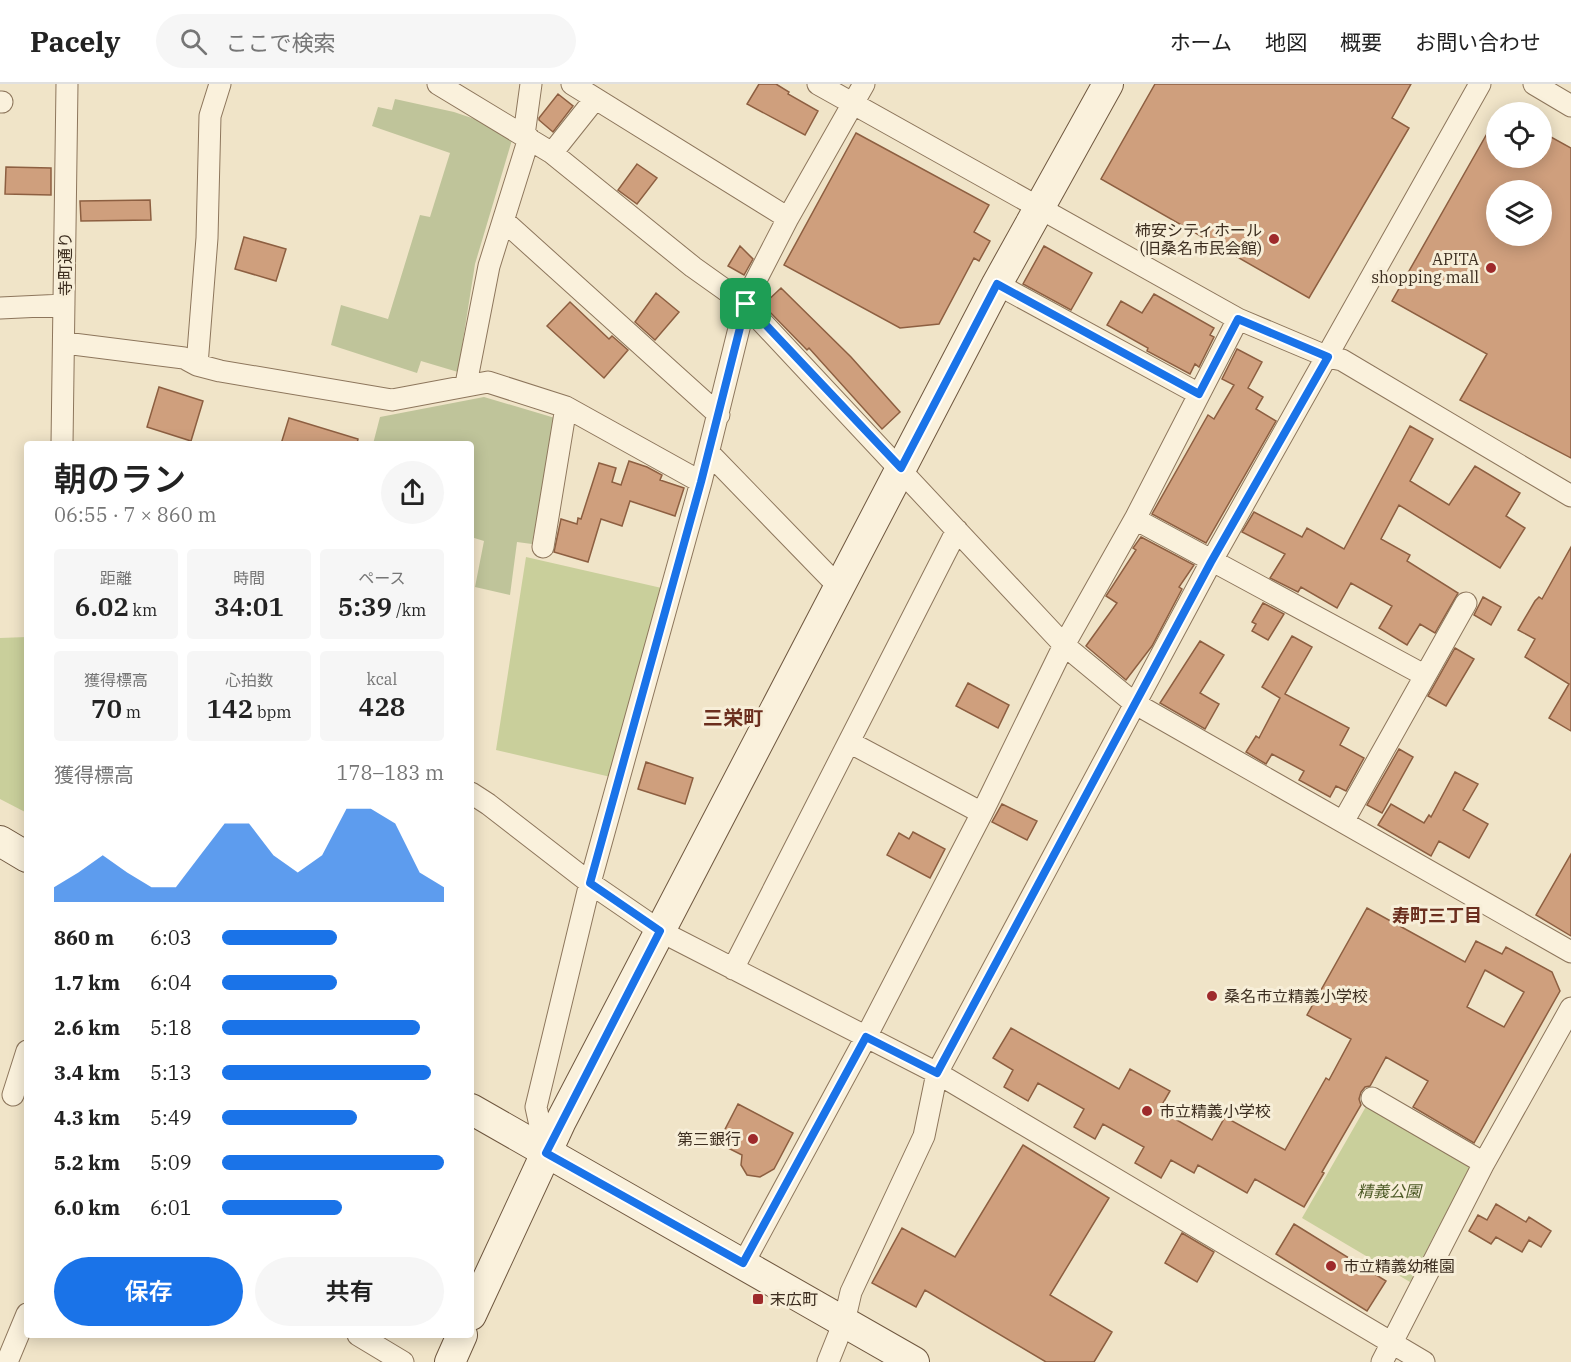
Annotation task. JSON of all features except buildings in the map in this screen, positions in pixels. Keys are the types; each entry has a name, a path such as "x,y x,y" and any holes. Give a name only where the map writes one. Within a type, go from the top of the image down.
{"street":[{"name":"寺町通り","path":"62,441 67,84"},
{"path":"197,365 207,238 210,116 220,84"},
{"path":"438,84 552,153 693,267 746,304 1064,645 1134,703 1571,952"},
{"path":"466,384 489,266 527,136 531,84"},
{"path":"572,84 788,219"},
{"path":"818,84 1238,319 1328,357 1342,360 1571,496"},
{"path":"546,1153 536,1107 590,883 719,416 746,304 788,219 864,84"},
{"path":"474,1309 546,1153 838,586 997,284 1108,84"},
{"path":"828,1362 844,1322 851,1292 924,1136 937,1073 1211,562 1480,84"},
{"path":"1534,84 1571,106"},
{"path":"552,153 595,99"},
{"path":"504,221 719,416"},
{"path":"997,284 1199,394"},
{"path":"3,307 64,306"},
{"path":"743,1263 866,1037 982,813 1064,645 1135,519 1238,319"},
{"path":"65,344 184,358 197,365 220,371 392,400 488,381 566,407 701,482"},
{"path":"543,547 566,407"},
{"path":"709,453 838,586"},
{"path":"1135,519 1424,675"},
{"path":"733,969 957,530"},
{"path":"1343,822 1466,603"},
{"path":"849,742 982,813"},
{"path":"474,795 590,883 660,931 937,1073 1387,1353 1424,1362"},
{"path":"0,841 24,855"},
{"path":"1387,1353 1484,1163 1571,1008"},
{"path":"13,1096 24,1061"},
{"path":"1372,1098 1484,1163"},
{"path":"474,1111 914,1362"},
{"path":"7,1362 24,1321"},
{"path":"363,1338 403,1362"},
{"path":"450,1362 461,1338"}],"green space":[{"path":"395,99 454,112 507,130 512,140 475,264 458,372 421,361 417,373 331,345 341,305 388,319 420,215 430,217 450,153 372,126 378,107 392,110"},
{"path":"484,397 555,418 532,544 517,542 510,595 475,587 484,541 474,538 474,441 374,441 380,417"},
{"path":"526,557 666,589 615,778 496,750"},
{"path":"24,637 24,811 0,799 0,638"},
{"name":"精義公園","path":"1368,1103 1472,1163 1410,1282 1302,1218"}],"place":[{"name":"柿安シティホール (旧桑名市民会館)","path":"1274,239"},
{"name":"APITA shopping mall","path":"1491,268"},
{"name":"桑名市立精義小学校","path":"1212,996"},
{"name":"市立精義小学校","path":"1147,1111"},
{"name":"第三銀行","path":"753,1139"},
{"name":"市立精義幼稚園","path":"1331,1266"},
{"name":"末広町","path":"758,1299"}],"district":[{"name":"三栄町","path":"733,717"},
{"name":"寿町三丁目","path":"1437,915"}],"route":[{"path":"997,284 1199,394 1238,319 1328,357 1134,703 937,1073 866,1037 743,1263 546,1153 660,931 590,883 719,416 746,304 901,468 997,284"}]}
